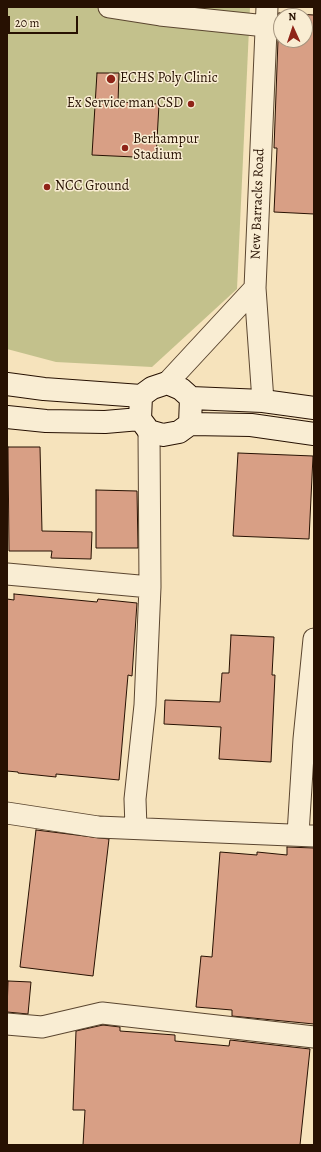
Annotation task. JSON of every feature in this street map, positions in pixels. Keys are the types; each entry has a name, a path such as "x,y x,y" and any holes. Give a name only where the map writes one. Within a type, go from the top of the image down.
{"street":[{"path":"109,7 160,15 266,17"},
{"name":"New Barracks Road","path":"263,401 255,288 266,17"},
{"path":"7,384 44,389 141,396 152,388 167,383 255,288"},
{"path":"167,383 181,389 191,398 263,401 314,408"},
{"path":"136,828 135,798 145,705 150,587 145,426 141,396"},
{"path":"190,424 191,398"},
{"path":"7,417 46,421 105,422 145,426 163,435 179,432 190,424 251,425 314,434"},
{"path":"7,574 150,587"},
{"path":"7,813 98,827 306,835 304,739 314,639"},
{"path":"7,1024 42,1027 102,1013 314,1036"}],"shaded area":[{"name":"Berhampur Stadium","path":"7,7 250,7 237,289 152,367 56,362 7,349"}],"building":[{"path":"314,15 314,214 274,212 277,148 274,148 278,48 313,48"},
{"path":"97,73 119,73 118,102 159,104 156,158 92,155"},
{"path":"8,447 40,447 42,531 92,532 91,559 51,558 52,551 9,551"},
{"path":"238,453 313,456 309,539 233,536"},
{"path":"96,490 137,491 138,548 96,548"},
{"path":"14,594 97,602 98,599 137,603 132,676 128,675 119,780 56,774 56,777 7,771 7,599 14,600"},
{"path":"231,635 274,637 272,675 275,675 271,762 219,759 221,727 164,724 165,700 220,702 222,673 229,673"},
{"path":"36,830 109,839 93,976 20,967"},
{"path":"287,847 314,848 314,1024 232,1016 232,1010 196,1007 201,956 212,957 220,852 257,855 257,852 287,855"},
{"path":"8,981 31,982 28,1014 7,1012"},
{"path":"103,1025 120,1027 120,1031 175,1035 175,1041 229,1046 230,1040 310,1049 300,1145 83,1145 85,1110 73,1110 76,1031"}],"place":[{"name":"ECHS Poly Clinic","path":"111,79"},
{"name":"Ex Service man CSD","path":"191,104"},
{"name":"Berhampur Stadium","path":"125,148"},
{"name":"NCC Ground","path":"47,187"}]}
